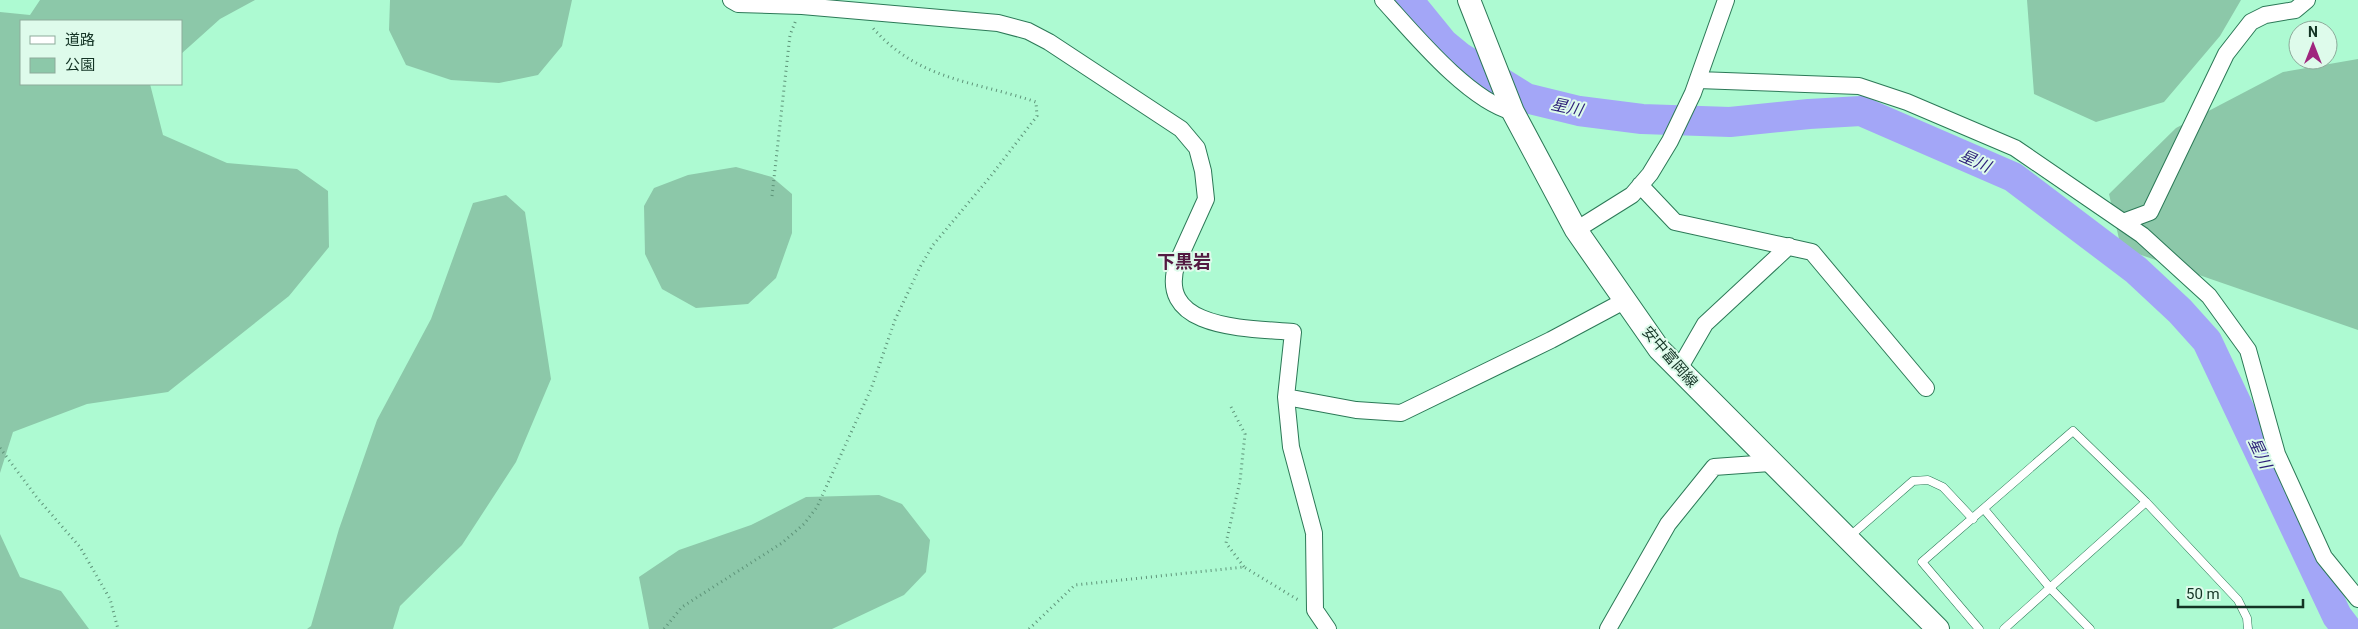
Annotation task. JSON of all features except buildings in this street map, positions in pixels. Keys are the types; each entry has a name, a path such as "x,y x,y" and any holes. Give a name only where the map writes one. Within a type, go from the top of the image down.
{"main road":[{"name":"安中富岡線","path":"1469,0 1511,108 1576,230 1659,349 1938,629"}],"street":[{"path":"731,0 738,4 802,6 998,23 1028,31 1049,42 1181,129 1197,148 1203,171 1206,199 1174,271 1174,291 1186,309 1197,317 1214,323 1293,332 1286,397 1290,447 1314,533 1315,610 1328,629"},
{"path":"1383,0 1436,58 1498,108 1511,108"},
{"path":"1576,230 1632,195 1670,141 1696,86 1726,0"},
{"path":"2123,222 2150,212 2226,54 2251,22 2265,15 2295,10 2307,0"},
{"path":"1696,86 1859,86 1907,102 2015,148 2142,235 2208,296 2248,350 2277,454 2324,557 2358,599"},
{"path":"1640,185 1675,222 1812,252 1926,388"},
{"path":"1679,369 1705,324 1788,246"},
{"path":"1286,397 1356,410 1401,413 1551,340 1624,301"},
{"path":"1608,629 1668,524 1714,467 1770,462"}],"lane":[{"path":"1979,629 1922,562 2073,431 2146,502 2238,600 2246,618 2248,629"},
{"path":"1847,539 1913,481 1928,480 1943,487 1973,519"},
{"path":"2004,629 2051,589 2146,502"},
{"path":"1984,509 2051,589 2090,629"}],"path":[{"path":"772,196 790,35 802,6"},
{"path":"664,629 682,606 782,543 804,524 817,507 871,389 895,320 920,267 933,244 990,177 1037,116 1036,102 969,85 915,63 883,40 858,11"},
{"path":"1231,407 1245,434 1240,480 1226,543 1244,567 1315,610"},
{"path":"0,448 38,499 80,547 110,599 118,629"},
{"path":"1029,629 1075,585 1244,567"}],"green space":[{"path":"40,0 255,0 220,19 182,53 182,20 20,20 20,85 150,85 163,135 227,163 297,169 328,191 329,247 289,296 168,392 87,404 13,432 0,473 0,12 30,15"},
{"path":"390,0 572,0 562,46 538,75 499,83 451,80 406,65 389,30"},
{"path":"2027,0 2241,0 2220,36 2164,102 2096,122 2034,94"},
{"path":"2358,59 2358,330 2121,248 2109,194 2176,128 2283,72 2295,70 2338,70 2338,62"},
{"path":"736,167 772,177 792,194 792,233 776,278 748,304 696,308 662,289 645,254 644,206 654,188 688,175"},
{"path":"506,195 525,212 551,379 516,462 462,545 400,606 393,629 307,629 311,626 339,529 377,420 431,319 473,203"},
{"path":"879,495 902,504 930,540 926,572 904,595 832,629 649,629 639,577 679,550 751,525 806,497"},
{"path":"0,534 20,577 61,591 89,629 0,629"}],"waterway":[{"name":"星川","path":"1408,0 1443,43 1460,57 1526,98 1579,111 1642,119 1730,122 1861,111 2013,177 2136,270 2180,311 2207,341 2337,616 2347,629"}],"district":[{"name":"下黒岩","path":"1184,261"}]}
